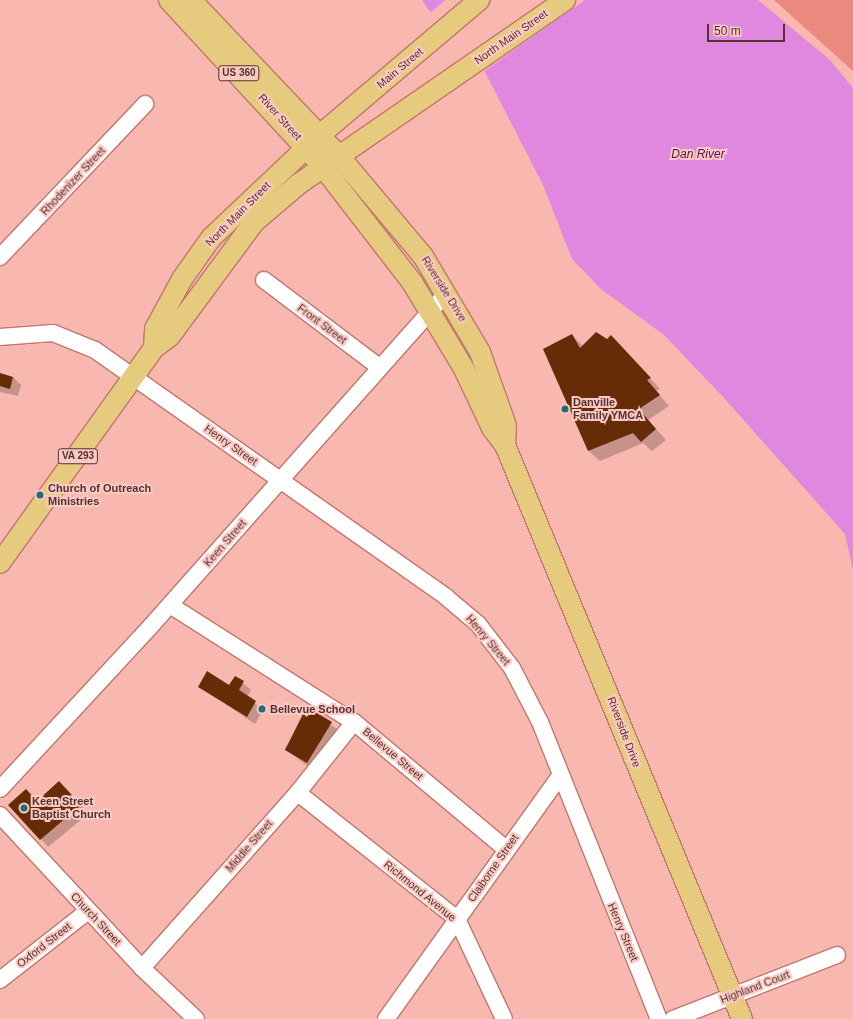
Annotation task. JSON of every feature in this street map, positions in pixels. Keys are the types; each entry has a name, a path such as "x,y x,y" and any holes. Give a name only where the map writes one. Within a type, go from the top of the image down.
{"main road":[{"name":"River Street","path":"169,0 314,142 339,156"},
{"name":"River Street","path":"191,0 314,142 323,167"},
{"name":"Main Street","path":"314,142 351,108 479,0"},
{"name":"North Main Street","path":"0,563 154,348 170,336 254,222 323,167 564,0"},
{"name":"North Main Street","path":"154,348 155,329 182,279 211,238 314,142"},
{"name":"Riverside Drive","path":"339,156 423,256 464,321 488,373 506,426 505,445"},
{"name":"Riverside Drive","path":"323,167 412,282 464,369 492,428 505,445 742,1019"}],"street":[{"name":"Rhodenizer Street","path":"0,257 145,104"},
{"name":"Front Street","path":"264,280 379,367"},
{"name":"Keen Street","path":"0,789 170,605 379,367 446,294"},
{"name":"Henry Street","path":"0,337 62,335 95,350 446,597 478,624 526,692 659,1019"},
{"name":"Bellevue Street","path":"170,605 354,722 506,849"},
{"name":"Middle Street","path":"142,968 298,793 354,722"},
{"name":"Claiborne Street","path":"386,1019 506,849 560,776"},
{"name":"Richmond Avenue","path":"298,793 457,919 504,1019"},
{"name":"Church Street","path":"0,815 142,968 196,1019"},
{"name":"Oxford Street","path":"0,980 88,911"},
{"name":"Highland Court","path":"673,1019 838,955"}],"shaded area":[{"path":"774,0 853,0 853,71"}],"water":[{"name":"Dan River","path":"422,0 758,0 830,60 853,88 853,570 845,534 725,399 664,335 601,289 572,259 543,185 484,70 451,42"}],"pier":[{"path":"445,0 585,0 483,72 449,44 429,14"}],"building":[{"path":"596,332 607,339 611,335 651,378 647,380 660,395 639,409 656,429 641,442 633,433 588,451 543,349 572,334 580,348"},
{"path":"0,373 13,377 10,389 0,386"},
{"path":"207,671 229,685 235,676 244,681 239,690 256,701 247,717 198,687"},
{"path":"312,710 332,722 307,763 285,750 303,714 307,717"},
{"path":"59,781 81,805 40,840 8,805 26,789 37,801"}],"place":[{"name":"Danville Family YMCA","path":"565,409"},
{"name":"Church of Outreach Ministries","path":"40,495"},
{"name":"Bellevue School","path":"262,709"},
{"name":"Keen Street Baptist Church","path":"24,808"}]}
